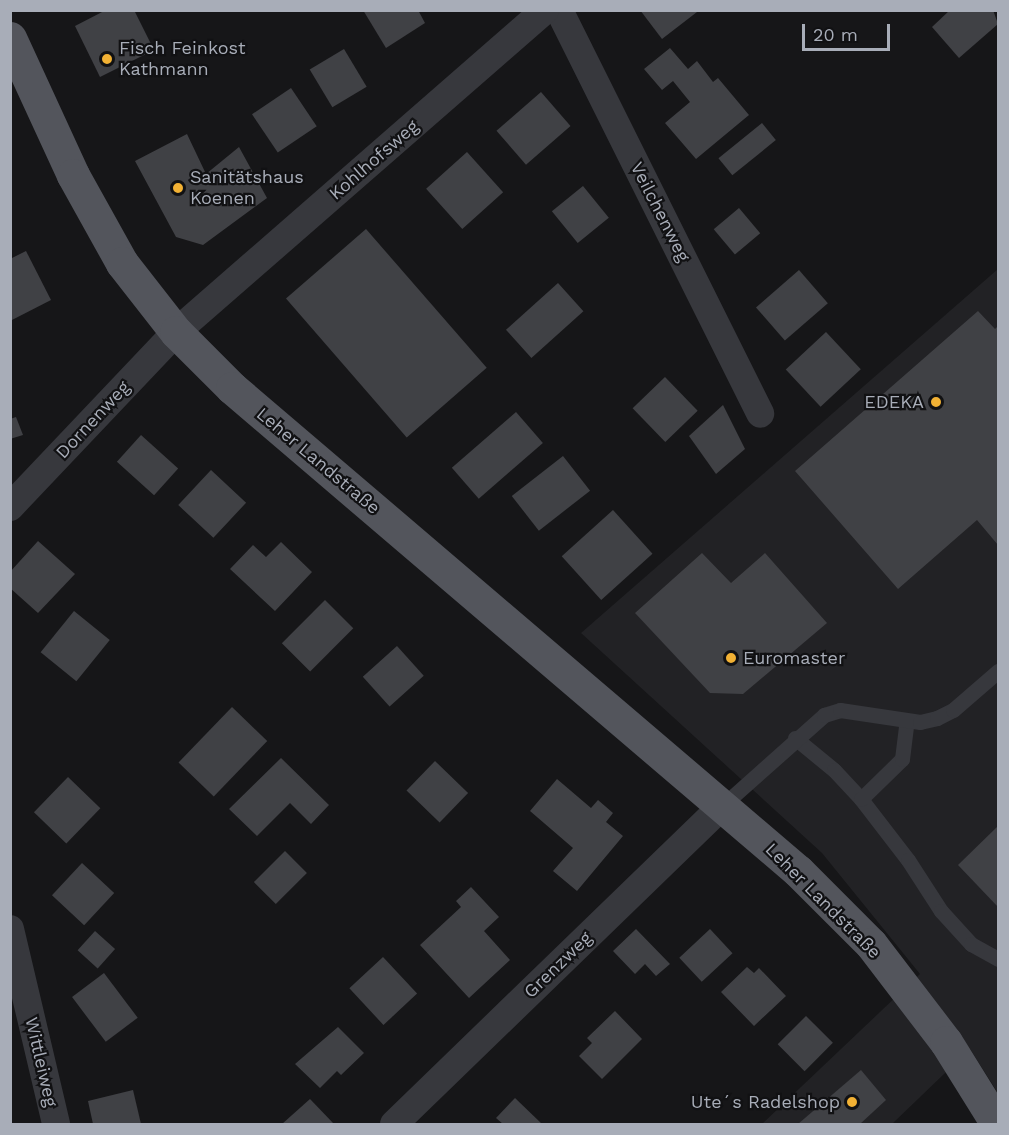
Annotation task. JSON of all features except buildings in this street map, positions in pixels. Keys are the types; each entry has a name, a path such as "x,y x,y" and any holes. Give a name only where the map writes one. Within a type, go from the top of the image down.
{"main road":[{"name":"Leher Landstraße","path":"10,38 84,194 123,262 176,332 232,388 798,871 871,944 959,1061 997,1125"}],"street":[{"name":"Kohlhofsweg","path":"176,332 545,10"},
{"name":"Veilchenweg","path":"559,10 760,414"},
{"name":"Dornenweg","path":"10,507 176,332"},
{"name":"Grenzweg","path":"394,1125 722,806"},
{"name":"Wittleiweg","path":"10,929 56,1125"}],"lane":[{"path":"722,806 795,738 824,715 840,710 920,722 953,710 999,671"},
{"path":"861,799 902,759 907,720"},
{"path":"795,738 834,770 861,799 908,860 940,911 971,944 999,959"}],"shaded area":[{"path":"998,269 998,1093 970,1049 892,1124 762,1124 920,974 822,853 581,633"}],"place":[{"name":"Fisch Feinkost Kathmann","path":"107,59"},
{"name":"Sanitätshaus Koenen","path":"178,188"},
{"name":"EDEKA","path":"936,402"},
{"name":"Euromaster","path":"731,658"},
{"name":"Ute´s Radelshop","path":"852,1102"}]}
